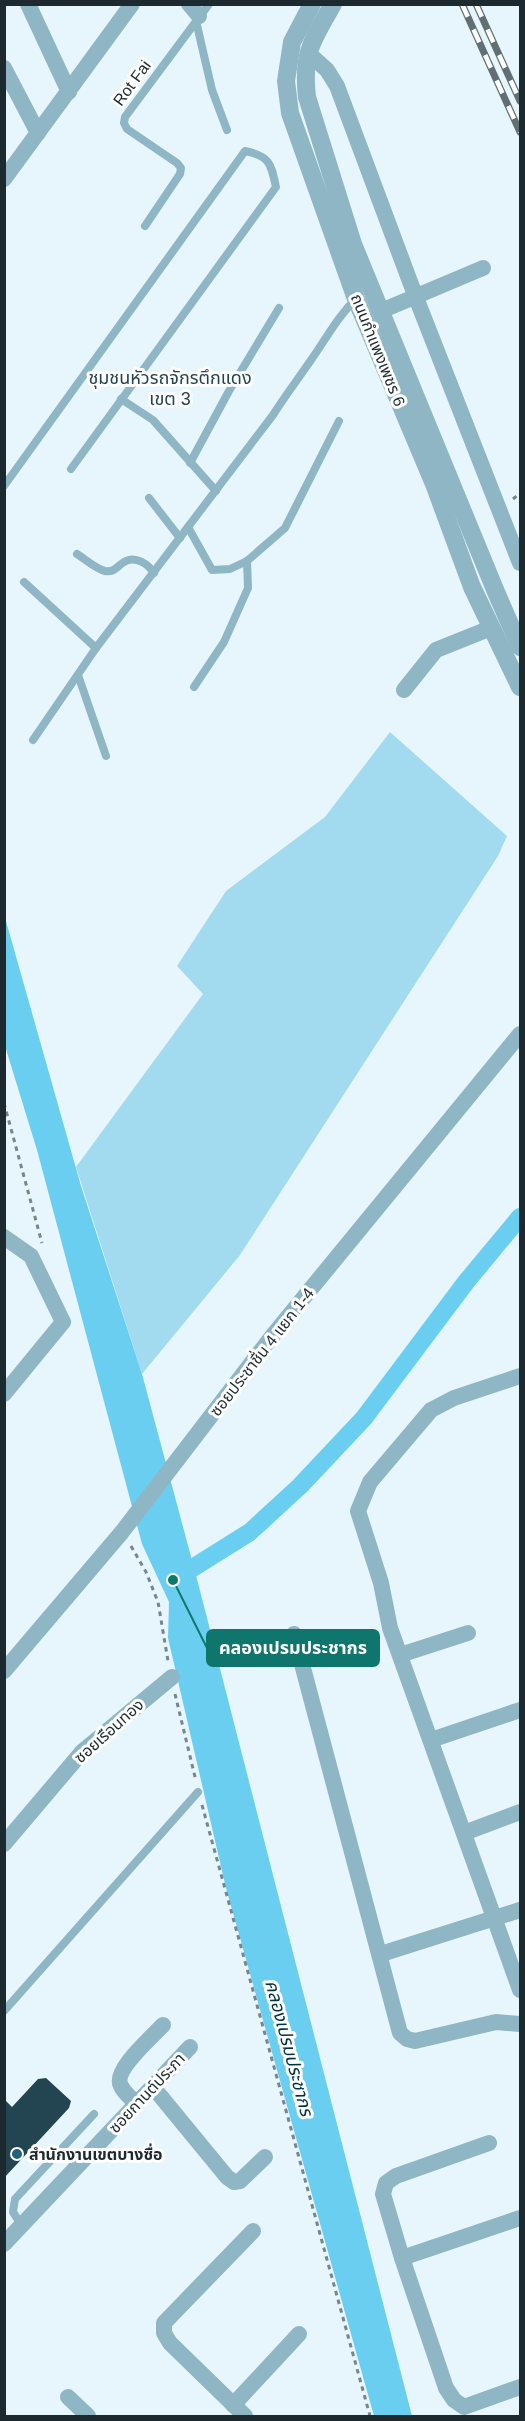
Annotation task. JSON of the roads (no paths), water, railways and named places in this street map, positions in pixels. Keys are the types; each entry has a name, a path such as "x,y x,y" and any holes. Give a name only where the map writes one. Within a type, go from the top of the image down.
{"street":[{"path":"27,4 69,92"},
{"path":"4,179 132,4"},
{"name":"ถนนกำแพงเพชร 6","path":"333,4 310,43 304,73 307,97 353,244 514,617 520,647"},
{"name":"ถนนกำแพงเพชร 6","path":"306,10 292,42 286,81 290,113 356,299 434,484 472,587 520,687"},
{"path":"308,53 327,70 337,86 415,295 520,562"},
{"path":"4,68 38,133"},
{"path":"381,311 483,268"},
{"path":"404,690 436,650 491,628"},
{"name":"ซอยประชาชื่น 4 แยก 1-4","path":"4,1671 122,1532 273,1335 520,1034"},
{"path":"4,1237 31,1256 63,1322 4,1395"},
{"path":"520,1376 454,1398 431,1410 370,1482 358,1511 381,1582 390,1628 520,1990"},
{"path":"400,1655 468,1633"},
{"path":"294,1634 381,1954 400,2033 407,2039 416,2041 496,2022 520,2024"},
{"name":"ซอยเรือนทอง","path":"4,1844 82,1752 172,1677"},
{"path":"431,1740 520,1710"},
{"path":"464,1833 520,1812"},
{"path":"381,1954 520,1910"},
{"path":"137,2104 120,2086 119,2077 124,2067 163,2025"},
{"name":"ซอยกานต์ประภา","path":"11,2233 190,2047"},
{"path":"153,2087 227,2177 234,2182 240,2181 265,2157"},
{"path":"489,2143 396,2176 386,2183 383,2194 446,2388 454,2400 464,2407 520,2387"},
{"path":"402,2258 520,2218"},
{"path":"253,2231 164,2323 164,2333 170,2343 239,2411 300,2334"},
{"path":"68,2397 88,2416"}],"lane":[{"path":"198,11 212,90 227,130"},
{"name":"Rot Fai","path":"145,226 180,174 181,168 127,129 124,123 125,117 198,11"},
{"path":"4,486 245,151 262,154 272,167 276,187 71,469"},
{"path":"33,740 96,648 273,415 344,311 356,299"},
{"path":"190,463 229,391 279,308"},
{"path":"122,399 153,420 216,491"},
{"path":"188,527 212,570 230,569 247,561 285,528 339,421"},
{"path":"150,498 180,538"},
{"path":"77,554 105,571 116,570 126,561 138,560 150,567 154,573"},
{"path":"194,687 224,642 248,588 247,561"},
{"path":"24,582 96,648"},
{"path":"78,675 106,756"},
{"path":"4,2011 198,1792"},
{"path":"11,2233 15,2199 94,2114"}],"water":[{"path":"4,914 81,1186 142,1374 197,1579 412,2416 374,2416 226,1888 168,1638 169,1602 142,1544 37,1150 5,1046"}],"waterway":[{"path":"175,1579 250,1532 300,1486 364,1418 466,1282 520,1217"}],"railway":[{"path":"462,4 520,132"},
{"path":"476,4 520,101"}],"place":[{"name":"คลองเปรมประชากร","path":"173,1580"},
{"name":"สำนักงานเขตบางซื่อ","path":"17,2154"}],"district":[{"name":"ชุมชนหัวรถจักรตึกแดง เขต 3","path":"170,388"}]}
